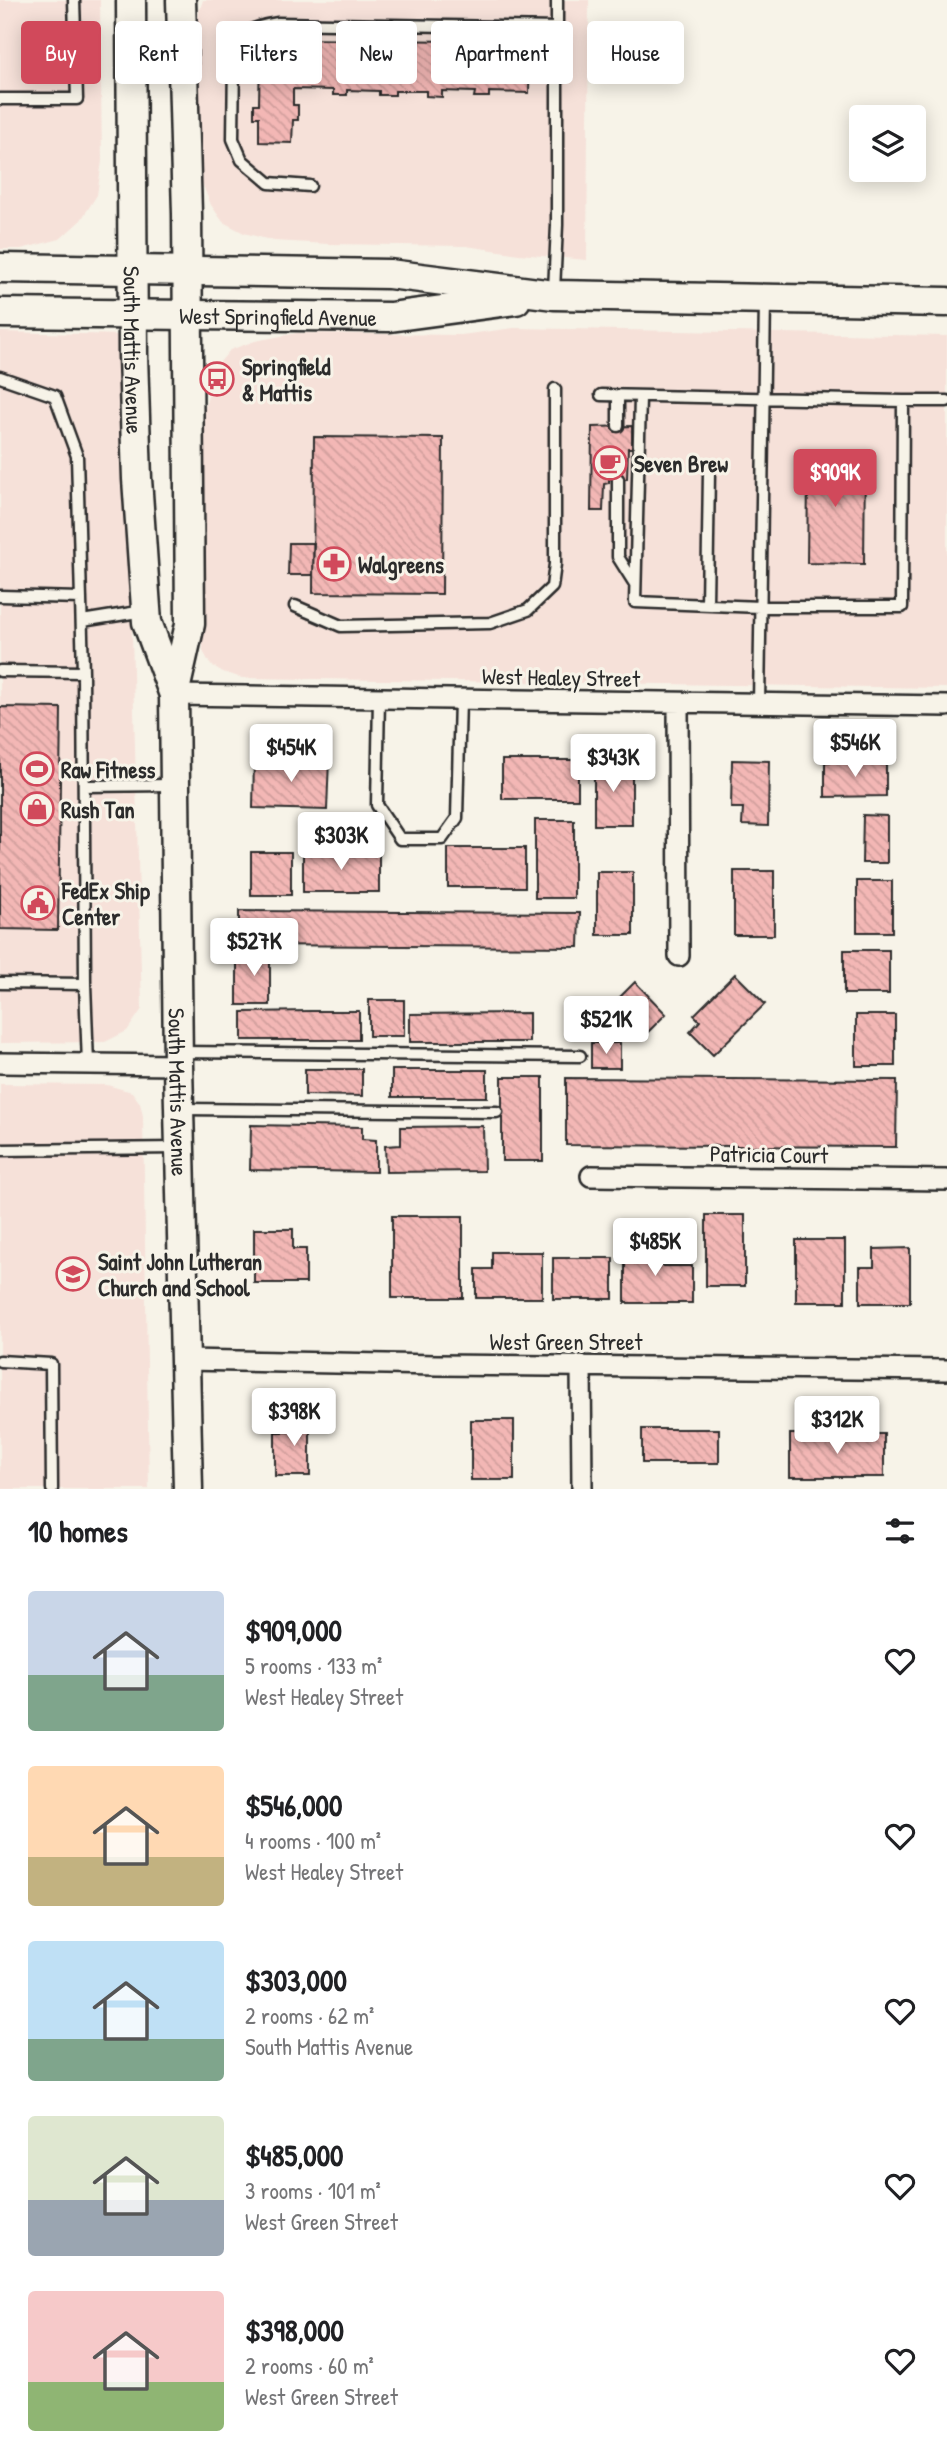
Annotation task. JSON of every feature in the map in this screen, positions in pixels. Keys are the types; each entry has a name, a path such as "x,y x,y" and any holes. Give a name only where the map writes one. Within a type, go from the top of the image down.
{"main road":[{"name":"South Mattis Avenue","path":"131,0 137,479 147,622 174,695"},
{"name":"South Mattis Avenue","path":"181,0 190,624 174,695 178,1059 188,1489"},
{"name":"West Springfield Avenue","path":"0,268 389,274 554,295 947,302"},
{"name":"West Springfield Avenue","path":"0,313 390,317 554,295"}],"street":[{"name":"West Healey Street","path":"174,695 947,706"},
{"path":"678,703 679,956"},
{"path":"0,1063 88,1064 178,1059"},
{"name":"Patricia Court","path":"591,1176 947,1180"},
{"name":"West Green Street","path":"185,1360 947,1370"},
{"path":"581,1365 582,1489"}],"lane":[{"path":"0,99 77,99 74,0"},
{"path":"557,0 557,21"},
{"path":"310,186 270,183 242,160 233,139 236,45 245,34 257,26 278,23 431,26"},
{"path":"554,295 557,84"},
{"path":"759,704 765,300"},
{"path":"0,377 55,396 77,456 88,1064"},
{"path":"295,606 341,626 490,623 528,610 552,587 555,564 555,389"},
{"path":"601,395 947,401"},
{"path":"618,396 618,426"},
{"path":"640,397 635,602 760,607 902,607 903,401"},
{"path":"707,604 709,472"},
{"path":"618,479 618,557 636,584"},
{"path":"0,596 81,598"},
{"path":"82,621 146,611"},
{"path":"0,671 83,672"},
{"path":"379,698 377,805 400,839 442,839 457,818 460,699"},
{"path":"84,786 175,785"},
{"path":"0,983 85,984"},
{"path":"178,1059 580,1056"},
{"path":"179,1108 497,1112"},
{"path":"0,1150 180,1148"},
{"path":"0,1361 51,1363 52,1489"}],"shaded area":[{"path":"0,0 100,0 100,21 21,21 21,84 101,84 101,80 102,161 97,195 81,220 60,239 21,249 0,249"},
{"path":"203,0 589,0 587,260 466,246 274,241 244,233 223,222 211,205 202,183 197,84 202,84 202,21 198,21"},
{"path":"514,328 947,336 947,688 242,678 223,672 210,664 203,651 201,426 214,369 230,350 255,341 297,333 461,335"},
{"path":"0,332 124,335 142,1009 127,1031 105,1042 0,1043"},
{"name":"Saint John Lutheran Church and School","path":"0,1084 107,1085 132,1092 140,1103 143,1116 149,1489 0,1489"}],"building":[{"path":"322,39 336,40 336,84 417,84 417,41 431,41 431,84 529,84 529,93 489,92 489,97 474,97 475,92 442,91 442,97 426,96 426,91 395,91 395,95 379,95 379,91 347,90 347,95 333,95 333,90 293,89 293,105 298,105 298,120 293,120 292,143 259,142 259,117 254,117 254,104 259,104 259,84 322,84"},
{"name":"Seven Brew","path":"632,426 627,479 609,479 609,483 604,484 603,511 591,511 592,427"},
{"name":"Walgreens","path":"314,437 443,438 442,594 313,593"},
{"path":"803,453 827,453 827,458 865,459 864,564 807,563 808,478 802,478"},
{"path":"289,543 314,543 313,575 288,575"},
{"path":"0,707 61,708 58,930 0,929"},
{"path":"254,758 329,759 327,810 253,808"},
{"path":"502,760 578,760 578,799 502,799"},
{"path":"732,760 769,761 768,826 742,825 743,808 731,808"},
{"path":"825,762 886,762 886,796 825,797"},
{"path":"594,763 632,763 632,825 594,825"},
{"path":"863,815 887,816 887,863 862,863"},
{"path":"535,820 574,820 574,898 535,898"},
{"path":"448,848 525,848 525,887 448,887"},
{"path":"251,852 291,852 291,895 251,895"},
{"path":"303,852 379,852 379,892 303,892"},
{"path":"734,871 774,871 774,935 734,935"},
{"path":"597,872 633,872 633,935 597,935"},
{"path":"857,881 892,881 892,932 857,932"},
{"path":"239,911 580,913 579,947 239,945"},
{"path":"844,950 889,950 889,994 844,994"},
{"path":"237,952 270,952 270,1005 237,1005"},
{"path":"735,974 765,1004 713,1055 690,1032 700,1021 694,1015"},
{"path":"635,982 666,1014 643,1037 612,1005"},
{"path":"369,1000 404,1000 404,1036 369,1036"},
{"path":"359,1011 359,1040 242,1040 242,1012"},
{"path":"529,1013 529,1042 410,1042 410,1014"},
{"path":"856,1015 895,1015 895,1066 856,1066"},
{"path":"591,1043 620,1043 620,1068 591,1068"},
{"path":"305,1069 362,1069 362,1096 305,1095"},
{"path":"392,1070 487,1070 487,1097 392,1097"},
{"path":"502,1077 543,1077 543,1161 502,1161"},
{"path":"566,1078 897,1080 896,1147 566,1145"},
{"path":"251,1125 362,1127 362,1139 376,1140 376,1172 250,1170"},
{"path":"483,1126 484,1171 386,1172 385,1146 401,1145 401,1127"},
{"path":"706,1215 745,1215 745,1286 706,1286"},
{"path":"392,1216 463,1216 463,1298 392,1298"},
{"path":"254,1229 293,1229 293,1249 306,1249 306,1283 254,1283"},
{"path":"796,1240 845,1240 845,1302 796,1302"},
{"path":"625,1244 658,1244 658,1266 692,1266 692,1303 625,1303"},
{"path":"910,1248 910,1303 860,1303 860,1267 874,1267 874,1249"},
{"path":"492,1252 542,1252 542,1298 476,1298 476,1269 492,1269"},
{"path":"553,1258 613,1258 613,1299 553,1299"},
{"path":"288,1414 310,1414 310,1476 275,1476 275,1432 288,1432"},
{"path":"471,1420 514,1420 514,1480 471,1480"},
{"path":"642,1429 719,1429 719,1463 642,1463"},
{"path":"790,1434 884,1434 884,1477 790,1477"}],"place":[{"name":"Springfield & Mattis","path":"217,379"},
{"name":"Seven Brew","path":"610,463"},
{"name":"Walgreens","path":"334,564"},
{"name":"Raw Fitness","path":"37,769"},
{"name":"Rush Tan","path":"37,809"},
{"name":"FedEx Ship Center","path":"38,903"},
{"name":"Saint John Lutheran Church and School","path":"73,1274"}]}
